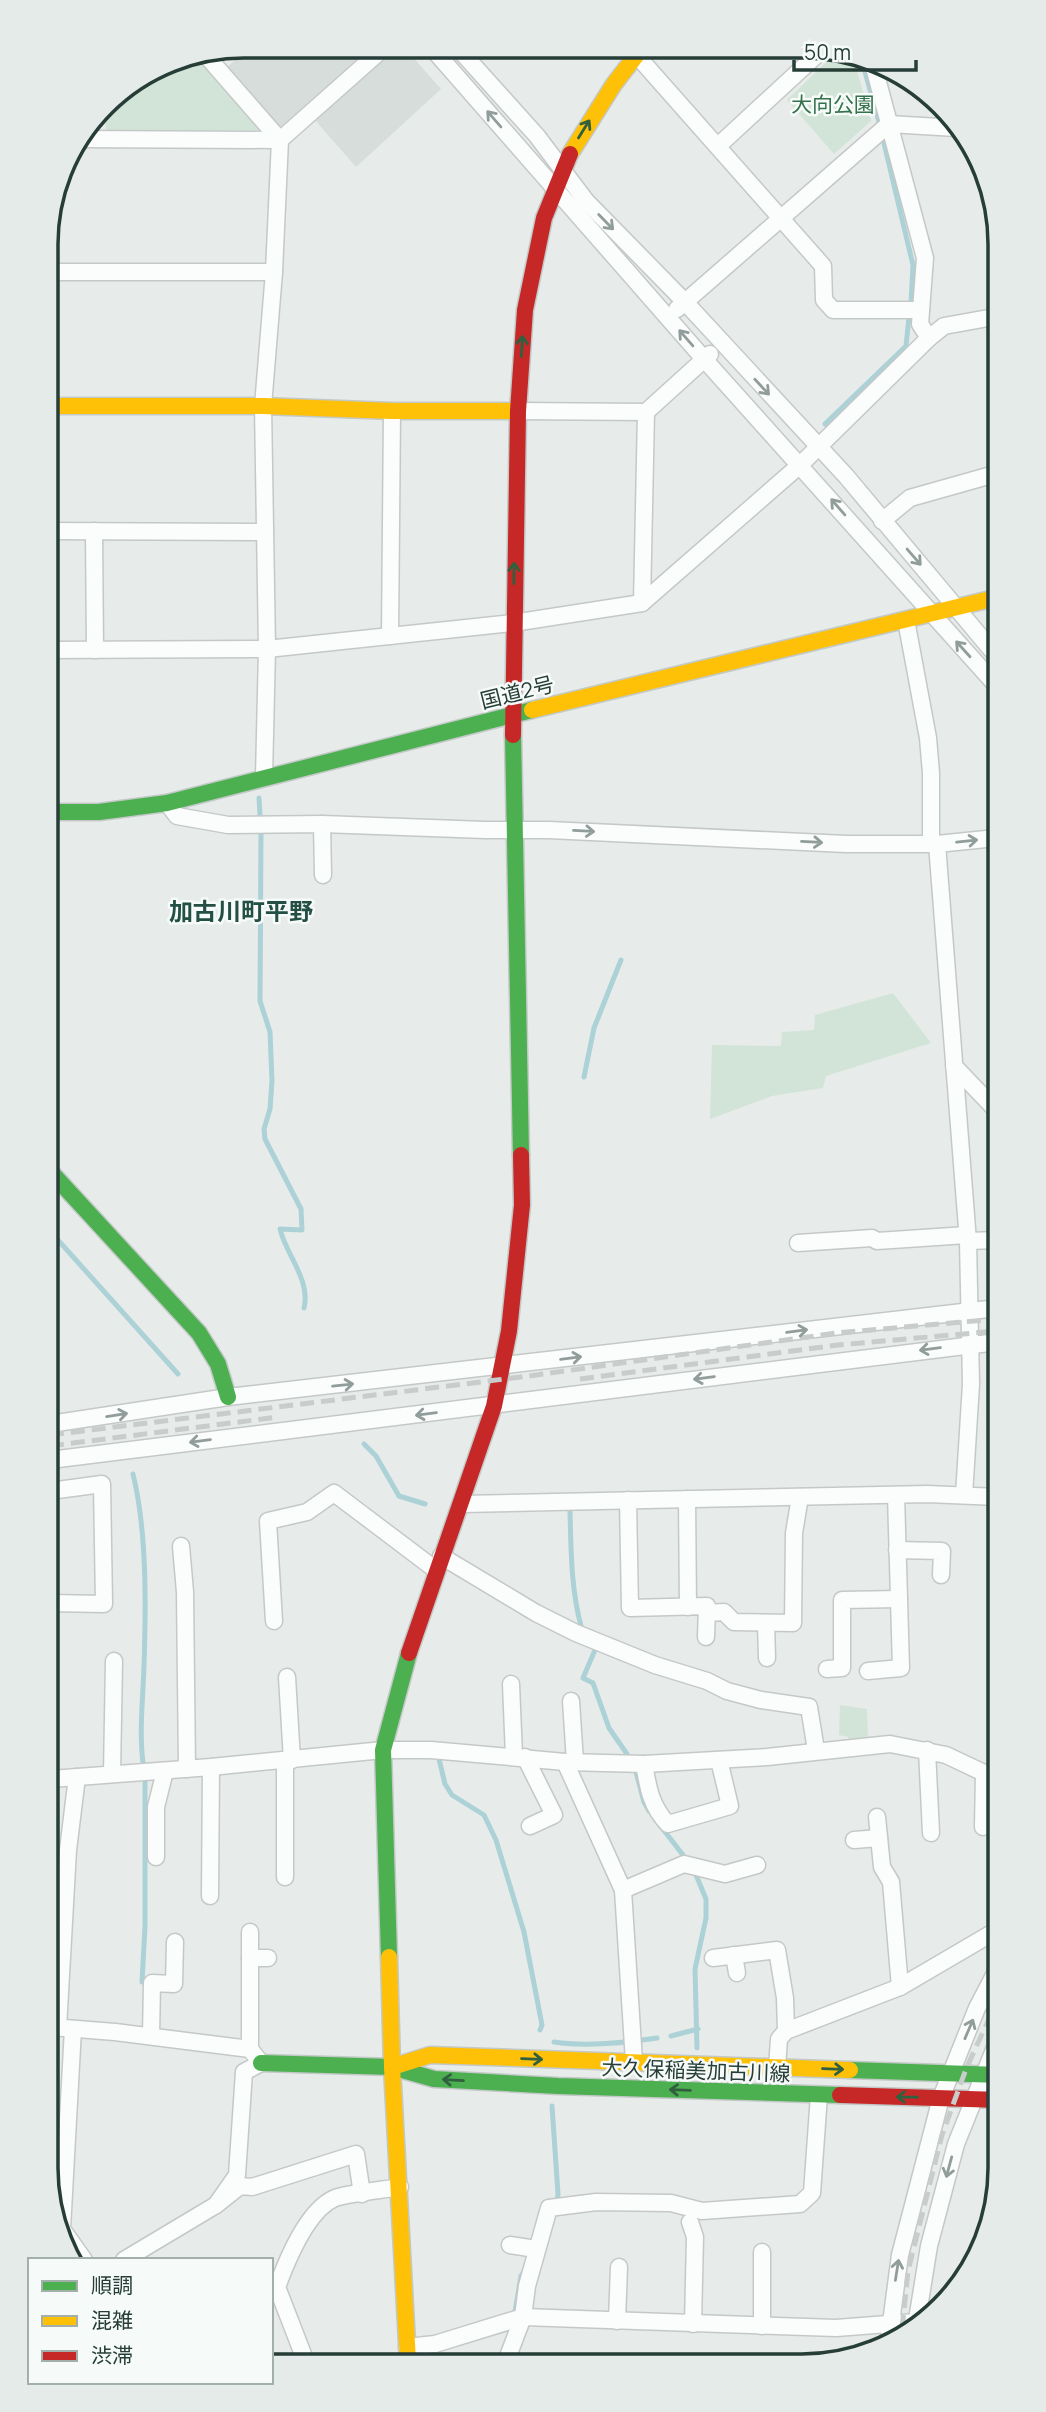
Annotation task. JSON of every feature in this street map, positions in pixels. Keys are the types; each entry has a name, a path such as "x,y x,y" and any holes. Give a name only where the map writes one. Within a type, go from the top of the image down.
{"main road":[{"path":"408,2354 392,2067 383,1750 406,1661 494,1406 503,1367 522,1205 512,715 518,411 525,310 539,237 555,189 581,132 631,58"},
{"path":"58,406 263,406 392,411 518,411"},
{"name":"国道2号","path":"58,812 99,812 167,803 512,715 988,600"},
{"path":"58,1180 199,1333 218,1364 228,1397"},
{"name":"大久保稲美加古川線","path":"392,2067 430,2055 988,2075"},
{"path":"261,2063 392,2067"},
{"name":"大久保稲美加古川線","path":"392,2067 438,2079 558,2086 988,2100"}],"street":[{"path":"90,139 280,140 372,58"},
{"path":"441,58 704,359 988,676"},
{"path":"467,58 564,169 586,201 685,302 846,476 988,646"},
{"path":"643,58 823,266 824,300 833,310 920,310"},
{"path":"718,146 813,58"},
{"path":"211,61 280,140 274,272 263,406 267,649 264,777"},
{"path":"876,74 925,258 920,324 929,338"},
{"path":"667,317 889,124 947,127"},
{"path":"58,272 274,272"},
{"path":"58,650 267,649 513,623 642,603 818,448 929,338 944,326 988,318"},
{"path":"518,411 646,412 721,343"},
{"path":"390,636 392,411"},
{"path":"642,603 646,412"},
{"path":"883,521 910,498 988,476"},
{"path":"58,531 265,532"},
{"path":"94,531 95,650"},
{"path":"906,620 929,750 934,844 968,1238 971,1384 964,1495"},
{"path":"167,803 177,816 228,825 322,824 549,830 846,844 934,844 988,839"},
{"path":"322,824 323,875"},
{"path":"954,1066 988,1102"},
{"path":"798,1242 872,1238 877,1241 988,1239"},
{"path":"58,1423 228,1397 988,1308"},
{"path":"58,1459 988,1343"},
{"path":"58,1491 102,1484 104,1604 58,1603"},
{"path":"274,1621 268,1521 307,1512 334,1493 439,1563 576,1633 655,1665 707,1681 727,1691 780,1704 809,1707 816,1750"},
{"path":"868,1671 901,1668 896,1495"},
{"path":"462,1504 896,1495 988,1496"},
{"path":"707,1613 723,1612 734,1622 793,1623 794,1533 800,1497"},
{"path":"687,1499 688,1607"},
{"path":"628,1500 631,1608 707,1606 706,1637"},
{"path":"181,1546 185,1592 187,1769"},
{"path":"897,1550 942,1551 941,1575"},
{"path":"827,1669 842,1668 842,1600 899,1599"},
{"path":"766,1623 767,1658"},
{"path":"112,1773 114,1661"},
{"path":"285,1877 287,1678"},
{"path":"511,1684 519,1756 554,1815 530,1826"},
{"path":"571,1701 570,1762 623,1890 635,2062"},
{"path":"58,1778 383,1750 431,1750 570,1762 644,1764 767,1757 890,1744 946,1755 988,1772"},
{"path":"926,1750 931,1833"},
{"path":"644,1764 651,1799 659,1815 668,1824 730,1806 719,1760"},
{"path":"210,1896 211,1767"},
{"path":"156,1857 156,1807 165,1771"},
{"path":"62,2206 61,2028 68,1850 77,1777"},
{"path":"983,1827 988,1793"},
{"path":"877,1817 882,1867 891,1882 900,1987"},
{"path":"854,1840 879,1838"},
{"path":"58,1849 68,1850"},
{"path":"623,1890 684,1864 725,1874 757,1865"},
{"path":"216,2205 237,2175 244,2072 261,2063 250,2049 250,1932"},
{"path":"777,2067 779,2039 786,2031 900,1987 988,1935"},
{"path":"151,2036 152,1983 174,1984 175,1942"},
{"path":"713,1958 777,1950 785,1998 786,2031"},
{"path":"734,1955 737,1973"},
{"path":"250,1958 268,1958"},
{"path":"408,2354 523,2317 889,2331 900,2255 941,2098 988,1987"},
{"path":"61,2028 250,2049"},
{"path":"916,2315 929,2246 956,2144 988,2063"},
{"path":"510,2354 523,2317 527,2286 548,2208 596,2202 671,2203 702,2211 800,2204 812,2193 819,2095"},
{"path":"130,2258 216,2205 240,2186 252,2187 356,2154 362,2194"},
{"path":"303,2354 277,2287 278,2264 320,2208 337,2198 400,2187"},
{"path":"690,2222 695,2237 693,2324"},
{"path":"510,2245 535,2255"},
{"path":"762,2252 762,2326"},
{"path":"617,2321 620,2267"}],"shaded area":[{"path":"237,58 358,58 282,126 273,126 225,69"},
{"path":"385,58 414,58 441,89 356,167 315,120"}],"green space":[{"name":"大向公園","path":"829,60 838,61 856,66 871,121 834,154 787,100"},
{"path":"201,63 259,130 106,133 106,120 140,89 162,77"},
{"path":"893,993 931,1043 826,1076 823,1088 772,1096 710,1119 712,1045 781,1046 782,1032 814,1030 815,1015"},
{"path":"840,1705 867,1709 868,1740 850,1742 848,1737 839,1735"}],"waterway":[{"path":"864,69 879,122"},
{"path":"883,139 913,265 911,303"},
{"path":"825,424 906,346 909,317"},
{"path":"259,798 260,1001 270,1032 272,1081 270,1109 264,1129 265,1139 301,1209 302,1230 280,1229 301,1278 304,1308"},
{"path":"584,1077 594,1028 621,960"},
{"path":"58,1240 178,1374"},
{"path":"364,1444 376,1456 399,1496 425,1504"},
{"path":"133,1474 141,1520 145,1594 141,1727 143,1763"},
{"path":"570,1511 573,1584 581,1626"},
{"path":"595,1650 583,1678 593,1683 609,1728 627,1754"},
{"path":"439,1759 445,1784 452,1795 484,1815 496,1840 524,1932 542,2025 540,2030"},
{"path":"636,1772 649,1811"},
{"path":"142,1982 145,1926 145,1780"},
{"path":"659,1824 683,1855"},
{"path":"696,1875 706,1899 706,1918 695,1969 697,2048"},
{"path":"671,2036 698,2029"},
{"path":"554,2042 606,2044 657,2038"},
{"path":"552,2106 557,2204"},
{"path":"515,2312 521,2276 526,2269"}],"railway":[{"path":"58,1434 529,1376 836,1333 988,1320"},
{"path":"580,1379 838,1345 988,1332"},
{"path":"58,1445 278,1417"},
{"path":"902,2325 908,2271 942,2135 966,2069 988,2021"}],"traffic: fast":[{"path":"58,812 99,812 167,803 532,710"},
{"path":"513,735 521,1155"},
{"path":"58,1180 199,1333 218,1364 228,1397"},
{"path":"389,1957 383,1750 409,1653"},
{"path":"261,2063 392,2067 434,2079 558,2086 840,2095"},
{"path":"850,2070 988,2075"}],"traffic: slow":[{"path":"570,154 614,84 634,58"},
{"path":"58,406 263,406 392,411 518,411"},
{"path":"532,710 988,600"},
{"path":"389,1957 392,2067 408,2354"},
{"path":"392,2067 430,2055 850,2070"}],"traffic: jam":[{"path":"513,735 518,411 525,310 544,218 570,154"},
{"path":"409,1653 494,1406 509,1331 522,1205 521,1155"},
{"path":"840,2095 988,2100"}],"district":[{"name":"加古川町平野","path":"241,910"}]}
